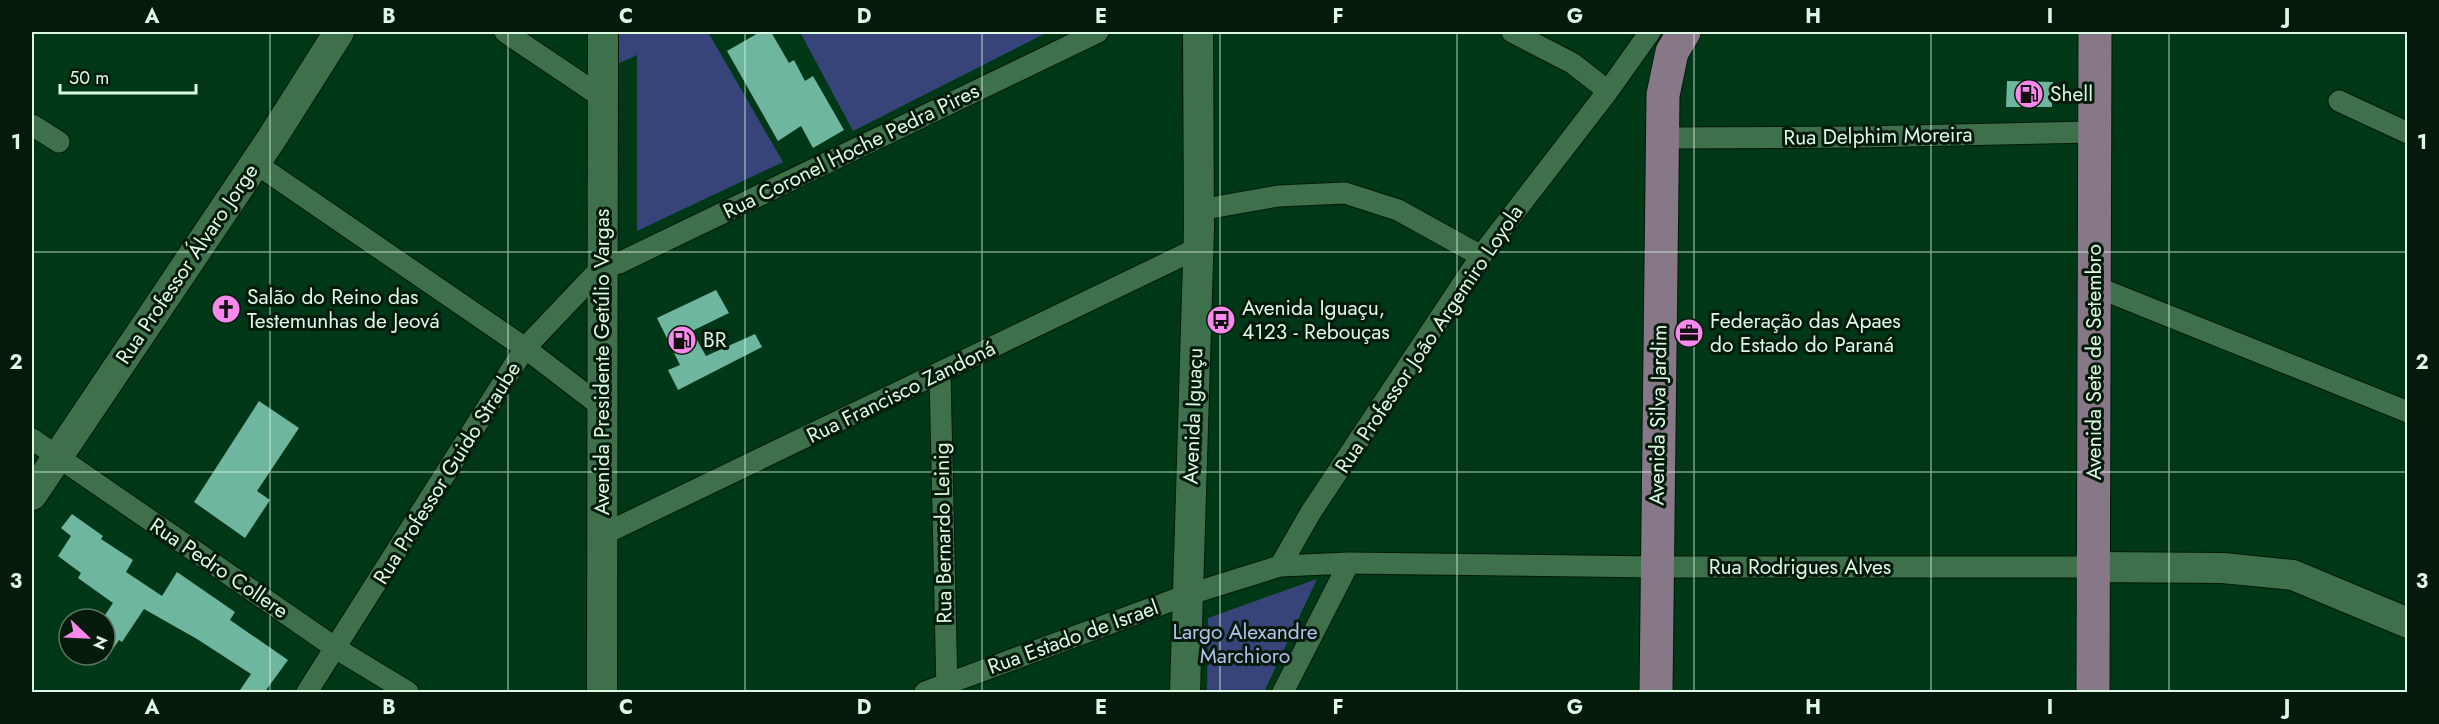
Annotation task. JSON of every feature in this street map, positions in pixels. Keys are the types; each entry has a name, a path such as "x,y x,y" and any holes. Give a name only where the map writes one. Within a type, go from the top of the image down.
{"main road":[{"name":"Rua Professor Álvaro Jorge","path":"32,495 255,163 339,32"},
{"name":"Avenida Presidente Getúlio Vargas","path":"602,693 603,32"},
{"name":"Avenida Iguaçu","path":"1185,693 1199,210 1198,32"},
{"path":"1661,138 1663,94 1672,52 1684,32"},
{"name":"Avenida Sete de Setembro","path":"2093,693 2095,32"},
{"name":"Avenida Silva Jardim","path":"1656,693 1661,138"},
{"name":"Rua Rodrigues Alves","path":"2093,567 2223,568 2293,575 2408,623"}],"street":[{"path":"505,32 603,98"},
{"name":"Rua Coronel Hoche Pedra Pires","path":"603,267 629,258 1098,32"},
{"path":"1512,32 1572,63 1608,91"},
{"name":"Rua Professor João Argemiro Loyola","path":"1280,566 1311,512 1481,256 1608,91 1650,32"},
{"path":"2339,101 2408,133"},
{"path":"32,125 58,142"},
{"name":"Rua Delphim Moreira","path":"1661,138 2094,132"},
{"path":"255,163 525,348 602,407"},
{"path":"1199,210 1278,196 1345,193 1398,210 1481,256"},
{"name":"Rua Francisco Zandoná","path":"602,535 1198,248"},
{"name":"Rua Professor Guido Straube","path":"307,693 337,649 525,348 603,267"},
{"path":"2094,286 2408,412"},
{"name":"Rua Bernardo Leinig","path":"940,374 947,688"},
{"name":"Rua Pedro Collere","path":"32,439 337,649 408,693"},
{"path":"1282,693 1348,563"},
{"name":"Rua Rodrigues Alves","path":"1187,595 1280,566 1348,563 1657,567 2093,567"},
{"name":"Rua Estado de Israel","path":"925,693 947,688 1187,595"}],"green space":[{"path":"610,32 708,32 783,162 637,231 637,55 611,67"},
{"path":"800,32 1048,32 853,131"},
{"name":"Largo Alexandre Marchioro","path":"1317,579 1264,692 1207,692 1208,618"}],"building":[{"path":"760,32 771,32 789,63 794,60 805,81 813,76 844,130 813,148 801,126 778,141 727,51"},
{"name":"Shell","path":"2007,81 2053,82 2052,107 2006,107"},
{"name":"BR","path":"716,290 729,313 692,331 706,356 755,334 762,347 678,390 668,370 680,365 657,318"},
{"path":"259,401 299,428 257,491 270,500 245,538 194,502"},
{"path":"72,514 103,536 101,539 133,560 126,572 162,596 177,572 235,612 230,620 288,660 264,693 238,693 251,674 197,639 144,609 122,642 119,640 117,643 117,607 110,607 113,603 78,578 81,573 58,556 71,536 61,528"}],"place":[{"name":"Shell","path":"2029,94"},
{"name":"Salão do Reino das Testemunhas de Jeová","path":"226,309"},
{"name":"Avenida Iguaçu, 4123 - Rebouças","path":"1221,320"},
{"name":"Federação das Apaes do Estado do Paraná","path":"1689,333"},
{"name":"BR","path":"682,340"}]}
